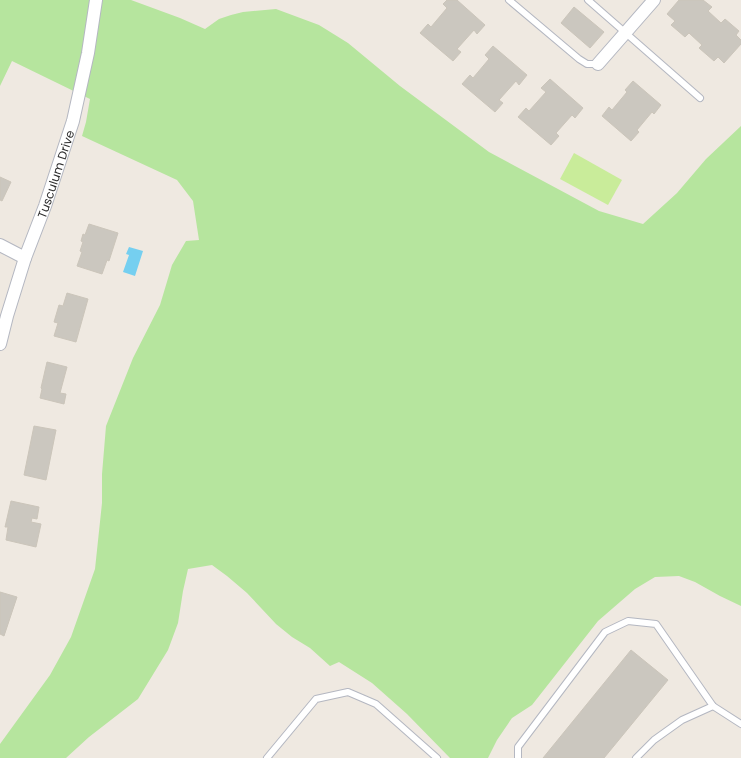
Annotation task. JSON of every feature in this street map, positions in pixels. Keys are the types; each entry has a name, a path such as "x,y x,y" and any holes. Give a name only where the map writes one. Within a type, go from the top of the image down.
{"street":[{"name":"Tusculum Drive","path":"0,344 25,258 45,206 73,120 88,53 96,0"},
{"path":"598,64 654,0"},
{"path":"0,245 25,258"}],"lane":[{"path":"509,0 579,59 587,64 598,64"},
{"path":"588,0 700,98"},
{"path":"518,758 518,747 605,632 628,621 656,624 712,706 741,724"},
{"path":"267,758 316,699 348,692 376,704 437,758"},
{"path":"636,758 654,740 682,720 712,706"}],"green space":[{"path":"0,0 131,0 205,29 219,19 231,15 243,12 276,9 319,25 348,43 400,86 489,152 599,211 643,224 677,193 706,159 741,126 741,606 695,582 679,576 655,577 635,589 598,621 532,705 512,718 497,740 488,758 450,758 407,714 372,683 339,662 330,666 310,648 292,637 276,624 247,593 212,565 188,569 178,623 168,650 138,699 89,737 66,758 0,758 0,744 50,675 71,637 95,569 102,503 102,474 106,426 133,358 160,305 172,265 186,241 199,240 193,201 177,180 82,136 90,99 12,61 0,86"},
{"path":"574,153 622,180 608,205 560,179"}],"water":[{"path":"129,247 143,251 135,276 123,272 129,255 126,254"}],"building":[{"path":"447,0 457,0 485,25 477,34 474,30 457,49 461,52 453,61 420,33 428,24 431,27 447,8 443,4"},
{"path":"679,0 703,0 712,7 708,11 721,23 725,19 739,31 736,35 741,40 741,44 724,63 718,57 714,61 699,48 702,45 689,33 685,37 671,25 675,21 667,14"},
{"path":"574,7 604,32 590,48 561,23"},
{"path":"493,46 527,75 519,85 516,81 499,100 503,103 495,112 462,84 470,75 473,78 489,59 485,55"},
{"path":"550,79 583,108 575,118 572,115 556,133 559,136 551,145 518,117 526,108 529,111 546,92 541,88"},
{"path":"633,81 661,105 654,114 652,112 637,130 639,132 631,141 602,116 609,107 612,110 627,92 625,90"},
{"path":"0,177 11,182 2,201 0,200"},
{"path":"89,224 118,233 109,261 107,260 102,274 77,266 82,252 80,251 83,242 81,241 83,234 85,235"},
{"path":"67,293 88,299 76,342 54,336 58,323 54,322 59,305 63,306"},
{"path":"47,362 67,367 60,393 66,394 64,404 40,398"},
{"path":"34,426 56,430 46,480 24,475"},
{"path":"11,501 39,507 37,519 32,518 31,522 41,524 36,547 6,540 8,527 5,527"},
{"path":"0,592 17,597 4,636 0,634"},
{"path":"631,650 668,680 604,758 543,758"}]}
